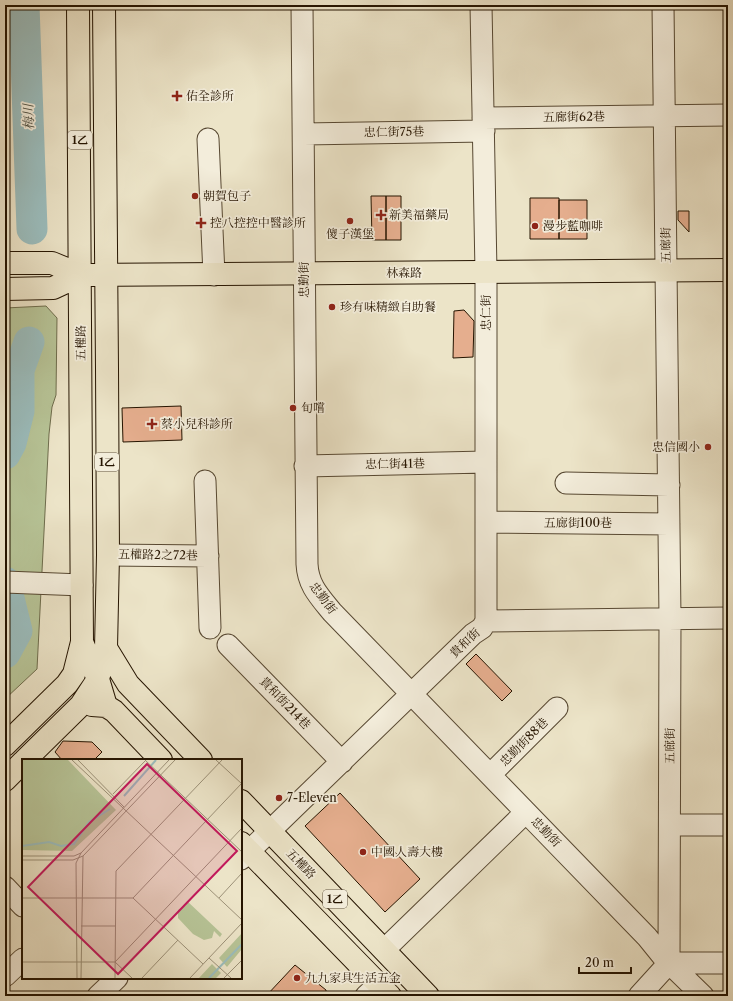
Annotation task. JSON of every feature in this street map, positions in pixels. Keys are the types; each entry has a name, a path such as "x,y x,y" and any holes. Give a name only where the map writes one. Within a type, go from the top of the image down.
{"main road":[{"name":"五權路","path":"78,5 81,275 82,642 98,679 106,706 160,759"},
{"name":"1乙","path":"98,679 106,648 108,555 104,5"},
{"path":"5,263 52,263 81,275"},
{"name":"林森路","path":"81,275 728,270"},
{"path":"5,289 53,288 81,275"},
{"path":"5,745 67,684 74,674 82,642"},
{"path":"106,648 128,684 200,759"},
{"path":"67,684 98,679 128,684"},
{"path":"26,759 81,705 98,679"},
{"path":"81,705 106,706"},
{"path":"5,780 22,763"},
{"name":"五權路","path":"242,802 428,996"},
{"name":"1乙","path":"244,851 378,992"}],"street":[{"name":"忠勤街","path":"302,5 304,134 304,466 307,564 308,575 312,586 332,612 647,937 669,963 703,996"},
{"name":"忠仁街","path":"482,5 486,272 486,621"},
{"name":"五廊街","path":"663,5 670,618 669,963"},
{"name":"五廊街62巷","path":"484,124 664,116 728,115"},
{"name":"忠仁街75巷","path":"304,134 484,124"},
{"path":"208,139 214,275"},
{"name":"忠仁街41巷","path":"304,466 486,462"},
{"name":"五權路2之72巷","path":"205,481 210,628"},
{"path":"566,483 668,485"},
{"name":"五廊街100巷","path":"486,522 669,524"},
{"name":"五權路2之72巷","path":"108,555 208,556"},
{"path":"12,583 82,585"},
{"name":"貴和街","path":"244,851 270,831 486,621 728,618"},
{"name":"貴和街214巷","path":"228,645 342,762"},
{"name":"忠勤街88巷","path":"490,775 557,708"},
{"path":"384,950 526,812"},
{"path":"670,825 728,825"},
{"path":"5,887 22,905"},
{"path":"5,976 22,960"},
{"path":"639,996 669,963 728,963"}],"green space":[{"path":"46,306 57,318 56,395 52,407 49,434 37,669 5,699 5,308"}],"building":[{"path":"371,196 386,196 386,240 372,240"},
{"path":"386,196 401,196 401,240 386,240"},
{"path":"530,198 559,198 559,239 530,239"},
{"path":"559,200 587,200 587,239 559,239"},
{"path":"678,211 689,211 689,232 678,220"},
{"path":"464,310 474,321 473,357 453,358 454,311"},
{"name":"蔡小兒科診所","path":"181,406 182,440 123,442 122,408"},
{"path":"476,654 512,691 502,701 466,664"},
{"path":"63,741 92,742 102,752 95,759 61,759 55,752"},
{"name":"中國人壽大樓","path":"340,793 420,879 385,912 305,826"},
{"name":"九九家具生活五金","path":"295,965 326,990 326,996 266,996"}],"waterway":[{"name":"梅川","path":"24,5 32,229"},
{"name":"梅川","path":"5,454 11,443 19,411 19,370 29,342"},
{"name":"梅川","path":"5,582 17,631 5,653"}],"place":[{"name":"佑全診所","path":"177,96"},
{"name":"朝賀包子","path":"195,196"},
{"name":"新美福藥局","path":"381,215"},
{"name":"傻子漢堡","path":"350,221"},
{"name":"控八控控中醫診所","path":"201,223"},
{"name":"漫步藍咖啡","path":"535,226"},
{"name":"珍有味精緻自助餐","path":"332,307"},
{"name":"旬嚐","path":"293,408"},
{"name":"蔡小兒科診所","path":"152,424"},
{"name":"忠信國小","path":"708,447"},
{"name":"7-Eleven","path":"279,798"},
{"name":"中國人壽大樓","path":"363,852"},
{"name":"九九家具生活五金","path":"297,978"}]}
